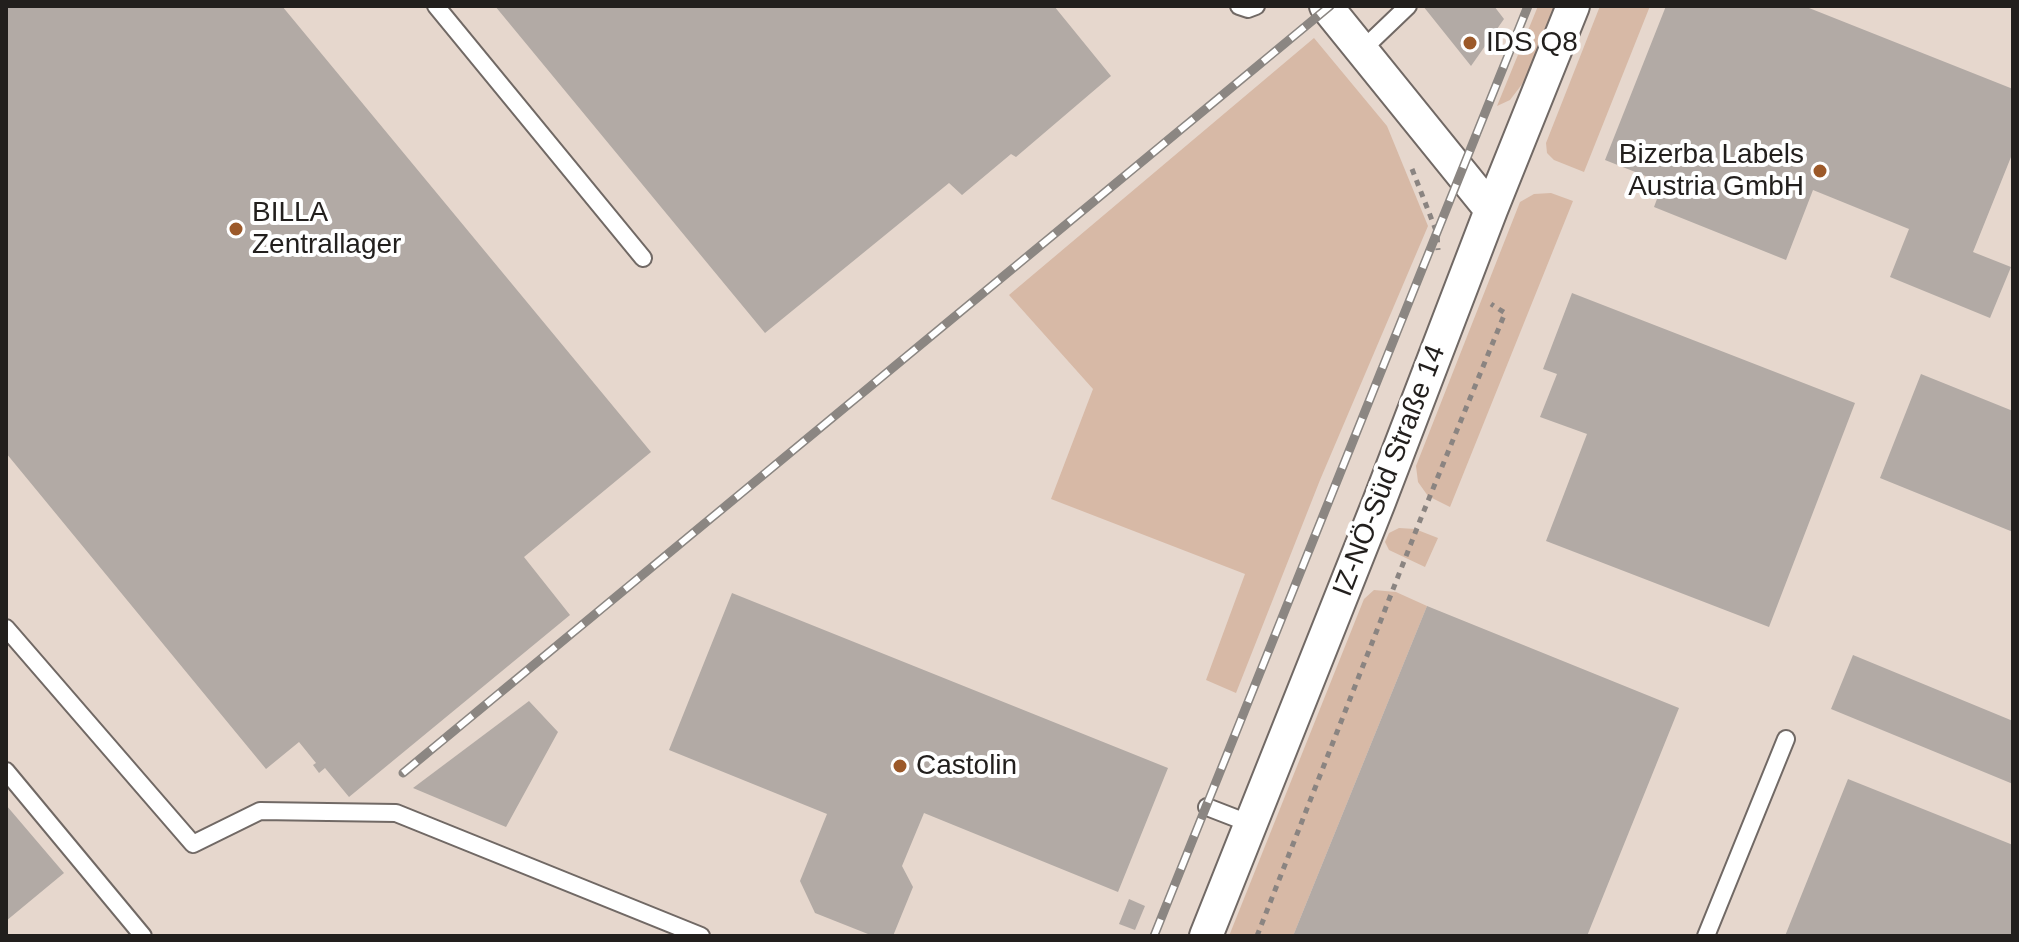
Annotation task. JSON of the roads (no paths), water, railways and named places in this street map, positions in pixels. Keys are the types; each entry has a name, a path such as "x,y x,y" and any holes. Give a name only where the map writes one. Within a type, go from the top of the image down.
{"street":[{"path":"1326,6 1491,210"},
{"name":"IZ-NÖ-Süd Straße 14","path":"1206,936 1573,6"}],"lane":[{"path":"436,6 643,258"},
{"path":"1239,6 1248,9 1256,6"},
{"path":"1362,50 1408,6"},
{"path":"6,628 193,844 260,811 396,813 701,936"},
{"path":"1706,936 1786,739"},
{"path":"6,771 143,936"},
{"path":"1207,807 1251,824"}],"railway":[{"path":"403,773 1330,6"},
{"path":"1154,936 1528,6"}],"place":[{"name":"IDS Q8","path":"1470,43"},
{"name":"Bizerba Labels Austria GmbH","path":"1820,171"},
{"name":"BILLA Zentrallager","path":"236,229"},
{"name":"Castolin","path":"900,766"}]}
